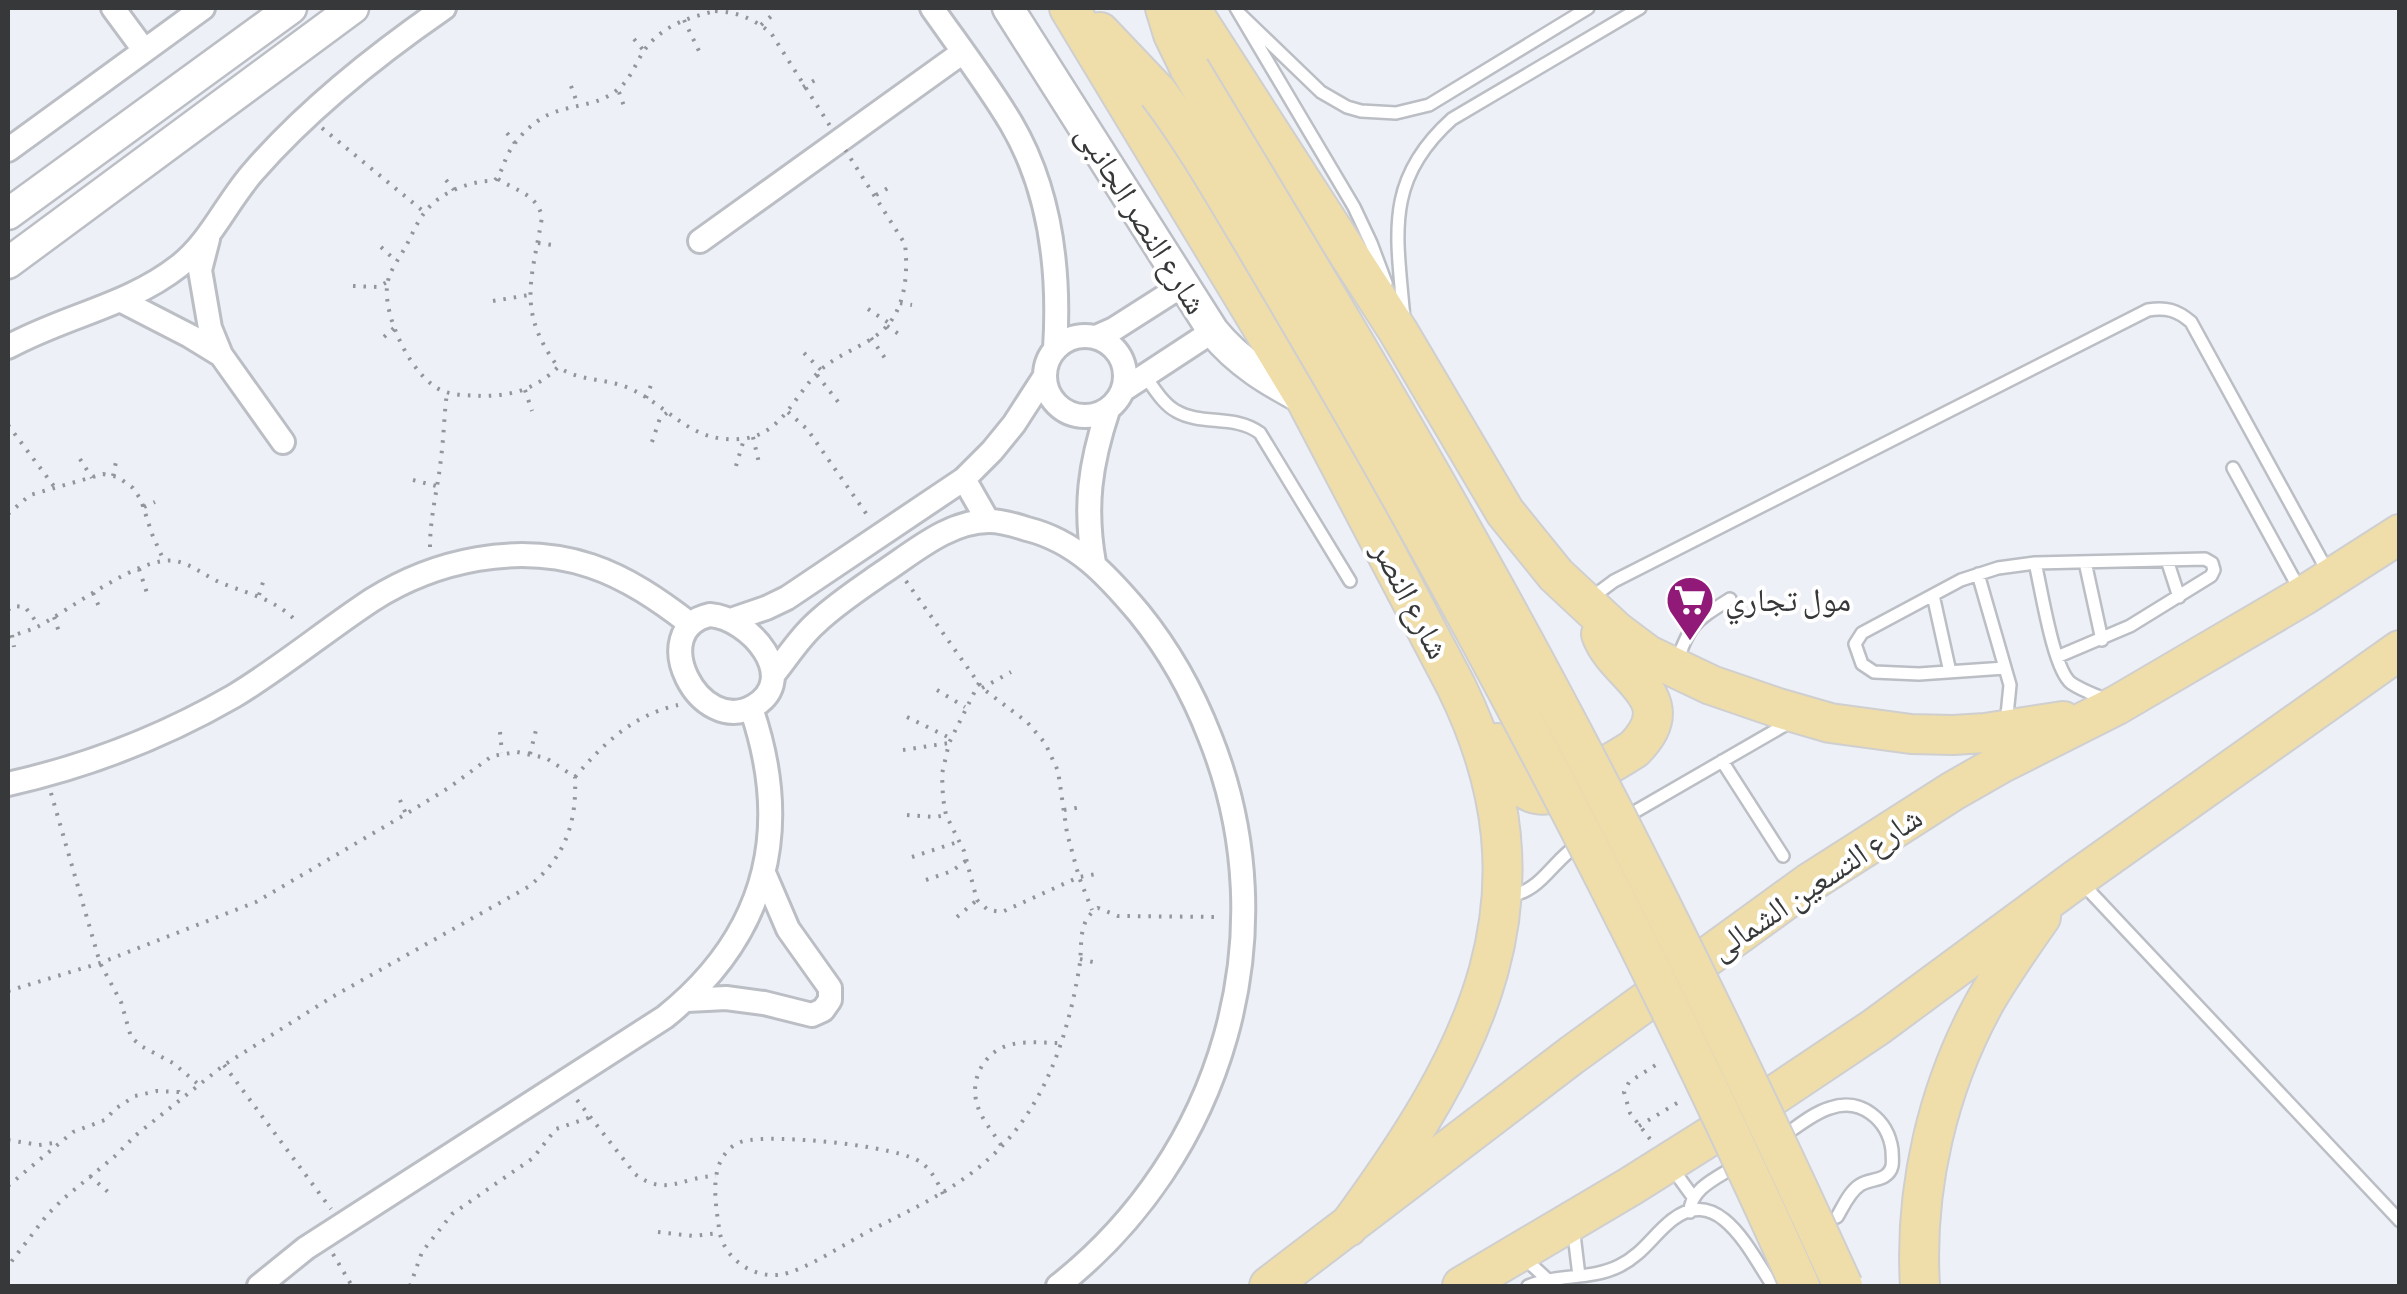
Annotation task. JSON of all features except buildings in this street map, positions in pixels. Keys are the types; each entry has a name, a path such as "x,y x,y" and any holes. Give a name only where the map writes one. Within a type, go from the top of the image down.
{"main road":[{"path":"1070,8 1114,45 1158,93 1196,146 1436,558 1657,981 1779,1286"},
{"name":"شارع النصر","path":"1070,8 1306,400 1472,716 1492,782 1502,848 1502,897 1488,978 1465,1040 1396,1160 1348,1227"},
{"path":"1164,8 1190,69 1355,342 1574,736 1689,959 1843,1286"},
{"path":"1190,8 1402,337 1505,512 1529,544 1592,610 1648,655 1711,685 1802,716 1870,730 1953,735 2106,711"},
{"name":"شارع التسعين الشمالى","path":"1269,1286 1769,910 1954,791 2106,711 2318,587 2400,534"},
{"path":"1456,686 1478,704 1512,777 1538,794 1567,790 1634,749 1651,720 1650,699 1645,689 1606,648 1592,610"},
{"path":"1462,1286 1524,1270 1572,1222 1876,1027 2068,885 2400,650"},
{"path":"1920,1286 1923,1192 1945,1094 1986,1000 2068,885"}],"street":[{"path":"113,8 144,50"},
{"path":"8,150 203,8"},
{"path":"8,214 291,8"},
{"path":"8,263 353,8"},
{"path":"8,347 61,322 122,301 155,284 184,262 252,173 307,116 395,42 444,8"},
{"path":"932,8 1011,124 1038,185 1053,249 1055,349"},
{"name":"شارع النصر الجانبى","path":"1008,8 1213,331 1256,372 1306,400"},
{"path":"700,241 963,52"},
{"path":"208,235 200,270 210,328 221,355 283,442"},
{"path":"1096,337 1183,285"},
{"path":"122,301 221,355"},
{"path":"1044,376 1049,393 1059,406 1074,415 1092,416 1108,410 1124,390 1213,331"},
{"path":"731,620 787,598 964,480 1014,424 1044,376 1055,349 1066,340 1096,337 1110,344 1121,357 1126,373 1124,390"},
{"path":"1094,563 1088,499 1094,454 1108,410"},
{"path":"964,480 988,521"},
{"path":"773,675 768,654 758,640 731,620 710,615 690,623 683,636 682,666 695,693 720,710 736,712 751,708 762,700 773,675 797,642 839,602 932,539 988,521 1038,532 1094,563 1145,620 1200,711 1220,760 1242,864 1240,970 1230,1022 1215,1073 1168,1168 1101,1250 1058,1286"},
{"path":"8,784 112,755 176,727 235,695 373,600 431,572 469,560 538,555 590,566 660,600 690,623"},
{"path":"259,1286 332,1231 665,1017 713,972 752,908 770,840 770,790 762,740 751,708"},
{"path":"687,1000 726,998 812,1015 823,1010 830,1000 830,988 788,929 764,873"}],"lane":[{"path":"1238,11 1333,100 1362,111 1396,114 1429,104 1588,8"},
{"path":"1402,337 1397,222 1400,198 1419,154 1452,119 1640,8"},
{"path":"1238,11 1354,206 1382,271 1402,337"},
{"path":"1592,610 1614,580 2148,310 2160,308 2172,310 2191,322 2318,587"},
{"path":"1144,376 1166,404 1180,413 1242,422 1260,433 1350,581"},
{"path":"2232,468 2318,587"},
{"path":"2005,668 1874,672 1862,664 1856,640 1862,633 1933,596 1998,568 2035,563 2205,559 2214,567 2211,576 2154,613 2102,640 2056,657"},
{"path":"2166,560 2178,597"},
{"path":"2086,562 2102,640"},
{"path":"2035,563 2056,657 2064,674 2106,711"},
{"path":"1978,574 2011,692 2006,729"},
{"path":"1933,596 1950,672"},
{"path":"1675,668 1690,628 1730,599"},
{"path":"1611,826 1802,716"},
{"path":"1722,761 1783,856"},
{"path":"1502,897 1536,885 1561,856 1595,835"},
{"path":"2068,885 2400,1221"},
{"path":"1690,1212 1692,1197 1700,1189 1822,1111 1848,1105 1872,1113 1884,1125 1892,1165 1887,1175 1856,1187 1837,1217"},
{"path":"1668,1163 1692,1197"},
{"path":"1524,1270 1548,1280 1604,1272 1646,1248 1670,1222 1690,1212 1707,1211 1724,1217 1779,1286"},
{"path":"1572,1222 1579,1276"},
{"path":"1524,1270 1548,1280"}],"path":[{"path":"699,8 702,15"},
{"path":"496,178 531,196 542,217 529,295 534,322 558,368 573,376 617,384 707,436 744,439 767,432 819,372 888,324 900,303 906,274 905,244 771,33 735,10 684,20 662,32 644,51 619,92 624,110"},
{"path":"760,25 776,12"},
{"path":"684,20 698,51"},
{"path":"634,39 644,51"},
{"path":"804,88 816,79"},
{"path":"570,86 578,106"},
{"path":"558,368 525,390 500,396 447,392 431,384 418,370 394,328 386,303 387,282 424,212 454,190 494,181 515,142 544,117 596,103 621,88"},
{"path":"307,116 424,212"},
{"path":"507,134 515,142"},
{"path":"446,180 454,190"},
{"path":"876,195 888,188"},
{"path":"905,244 914,242"},
{"path":"538,243 552,246"},
{"path":"382,248 396,261"},
{"path":"353,286 378,287 387,282"},
{"path":"492,300 529,295"},
{"path":"900,303 912,305"},
{"path":"868,309 903,338"},
{"path":"384,337 394,328"},
{"path":"871,338 887,361"},
{"path":"804,353 839,403"},
{"path":"646,398 651,386"},
{"path":"525,390 532,411"},
{"path":"431,572 430,524 442,459 447,392"},
{"path":"652,442 660,418 668,412"},
{"path":"788,412 807,428 882,535"},
{"path":"8,425 56,489"},
{"path":"753,437 759,463"},
{"path":"736,466 744,439"},
{"path":"113,476 116,456"},
{"path":"80,459 92,478"},
{"path":"8,514 30,496 74,481 103,474 118,477 133,488 144,506 164,560"},
{"path":"413,480 436,486"},
{"path":"144,506 156,502"},
{"path":"14,646 10,636 40,626 92,593 164,560 187,564 223,584 260,595 295,619 313,644"},
{"path":"895,564 981,686 1027,722 1045,743 1058,771 1067,833 1092,911"},
{"path":"140,569 147,593"},
{"path":"260,595 264,579"},
{"path":"92,593 101,611"},
{"path":"8,608 25,607 40,626"},
{"path":"54,616 59,632"},
{"path":"1011,672 981,686 965,707 950,741 942,774 946,814 968,860 977,900 988,910 1002,912 1079,877 1096,874"},
{"path":"937,690 965,707"},
{"path":"8,1266 47,1215 136,1134 224,1064 540,878 568,839 575,811 576,777 609,740 640,718 674,706 707,702"},
{"path":"907,717 950,741"},
{"path":"530,754 536,730"},
{"path":"500,732 502,753"},
{"path":"903,750 950,741"},
{"path":"8,991 100,963 256,902 502,753 530,754 557,763 576,777"},
{"path":"46,775 100,963 121,1002 130,1037 173,1063 198,1084"},
{"path":"400,800 406,814"},
{"path":"1064,810 1082,807"},
{"path":"907,814 935,818 946,814"},
{"path":"912,857 960,841"},
{"path":"926,880 952,871 968,860"},
{"path":"957,917 977,900"},
{"path":"943,1194 923,1163 904,1154 814,1141 746,1140 726,1153 716,1176 719,1232 734,1260 761,1273 775,1275 797,1270 943,1194 1002,1147 1038,1097 1061,1043 1084,925 1092,911 1098,908 1118,916 1244,917"},
{"path":"1080,959 1096,963"},
{"path":"1002,1147 975,1101 979,1070 1000,1048 1015,1043 1061,1043"},
{"path":"1670,1059 1630,1082 1624,1092 1630,1113 1640,1126 1687,1094"},
{"path":"224,1064 332,1231 352,1286"},
{"path":"563,1083 635,1174 646,1182 670,1186 716,1176"},
{"path":"8,1186 73,1132 105,1120 135,1096 168,1091 179,1092 183,1099"},
{"path":"410,1286 422,1252 452,1214 533,1158 556,1129 591,1117"},
{"path":"8,1140 39,1145 59,1142"},
{"path":"90,1176 108,1192"},
{"path":"658,1232 693,1236 719,1232"},
{"path":"775,1275 779,1286"}],"place":[{"name":"مول تجاري","path":"1690,642"}]}
